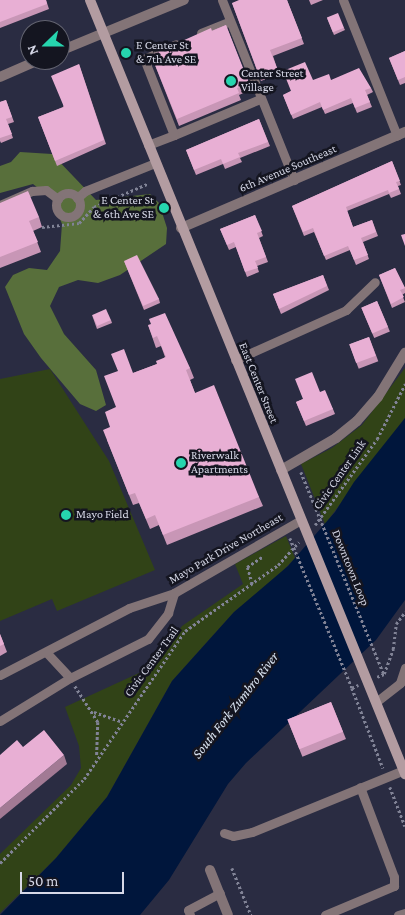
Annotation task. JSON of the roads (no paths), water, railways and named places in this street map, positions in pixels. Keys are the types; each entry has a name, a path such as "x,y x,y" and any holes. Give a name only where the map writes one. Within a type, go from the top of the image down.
{"street":[{"name":"East Center Street","path":"90,0 181,228 404,772"},
{"path":"70,47 184,0"},
{"path":"0,77 20,68"},
{"name":"6th Avenue Southeast","path":"181,228 401,134"},
{"path":"280,470 336,438 357,421 378,397 405,353"},
{"path":"210,870 228,915"}],"lane":[{"path":"222,0 294,180"},
{"path":"344,0 401,134"},
{"path":"174,135 144,59 230,21"},
{"path":"148,145 260,99"},
{"path":"77,198 85,191 155,163"},
{"path":"0,205 32,191 46,190 58,199"},
{"path":"58,199 68,194 77,198"},
{"path":"58,199 58,211 71,217 79,210 77,198"},
{"path":"235,360 346,310 375,282"},
{"name":"Mayo Park Drive Northeast","path":"0,675 129,608 174,594 301,520"},
{"path":"0,720 70,678 148,639 168,613 174,594"},
{"path":"46,652 70,678"},
{"path":"376,702 400,683 405,668"},
{"path":"224,833 232,836 252,832 360,787 404,772"},
{"path":"325,915 394,886 394,877 360,787"},
{"path":"190,915 188,910 220,893"},
{"path":"398,915 405,913"}],"water":[{"name":"South Fork Zumbro River","path":"405,418 405,600 376,640 246,763 228,784 169,880 140,915 0,915 56,858 107,797 172,681 234,612 288,566 335,512 354,482"}],"place":[{"name":"E Center St & 7th Ave SE","path":"126,53"},
{"name":"Center Street Village","path":"231,81"},
{"name":"E Center St & 6th Ave SE","path":"164,208"},
{"name":"Riverwalk Apartments","path":"181,463"},
{"name":"Mayo Field","path":"66,515"}]}
